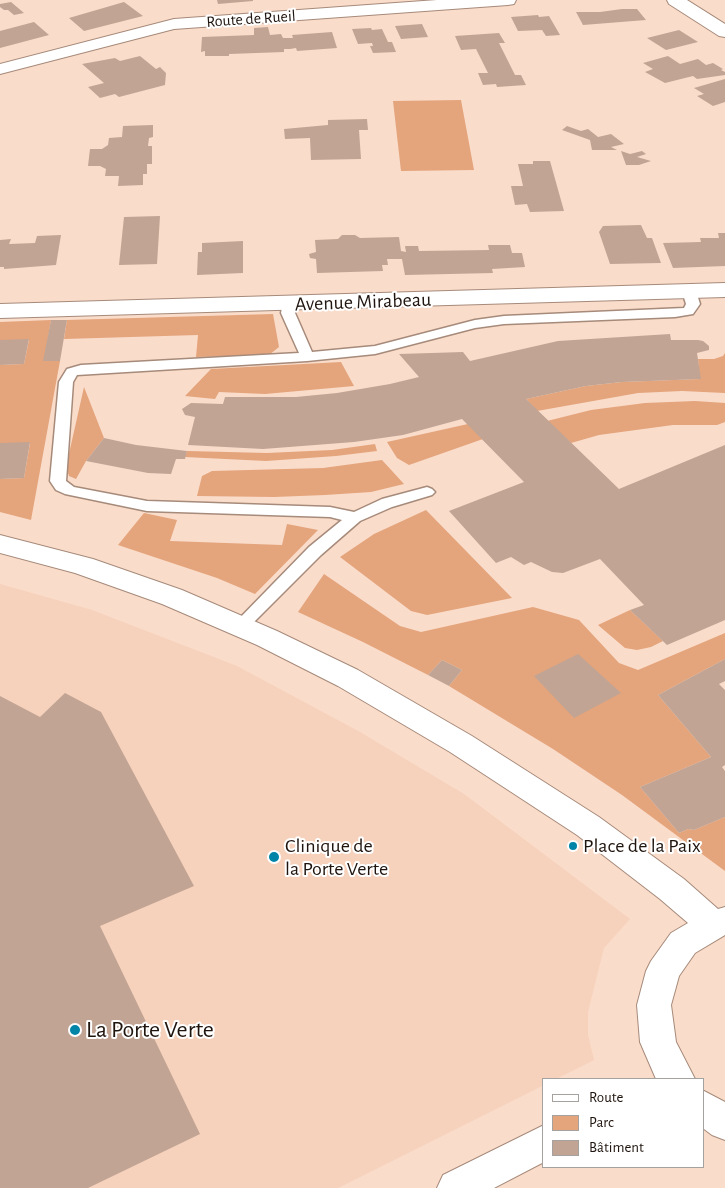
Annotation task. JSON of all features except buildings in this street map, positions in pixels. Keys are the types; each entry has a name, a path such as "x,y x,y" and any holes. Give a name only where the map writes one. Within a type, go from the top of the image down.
{"street":[{"name":"Route de Rueil","path":"0,70 174,24 508,0"},
{"path":"674,0 725,32"},
{"name":"Avenue Mirabeau","path":"0,310 288,304 725,290"},
{"path":"0,544 83,566 172,597 240,626 348,678 461,744 588,826 719,923 683,943 663,971 654,1005 658,1042 670,1077"},
{"path":"705,1109 725,1123"},
{"path":"456,1188 542,1143"}],"lane":[{"path":"355,518 330,512 147,506 70,491 61,487 58,481 66,382 72,372 82,369 307,357 375,350 476,324 504,320 676,313 688,311 693,304 689,291"},
{"path":"288,304 288,313 307,357"},
{"path":"240,626 315,551 355,518 387,503 427,492"}],"shaded area":[{"name":"Clinique de la Porte Verte","path":"0,584 92,610 237,666 360,732 464,794 630,919 604,948 588,1012 588,1035 594,1060 558,1078 542,1078 542,1086 338,1188 0,1188"}],"green space":[{"path":"461,100 474,170 401,171 393,101"},
{"path":"273,314 279,347 269,355 196,357 198,335 64,339 67,320"},
{"path":"51,320 44,361 60,361 31,520 0,512 0,479 24,478 30,443 0,443 0,365 24,364 29,340 0,340 0,322"},
{"path":"725,353 725,393 682,391 638,393 537,411 526,399 586,386 622,382 700,379 698,359 714,359 723,356"},
{"path":"341,362 354,386 265,394 219,392 215,399 185,396 211,369"},
{"path":"84,387 104,438 86,461 76,479 69,476 66,467"},
{"path":"695,401 725,403 725,422 717,425 673,425 599,435 571,443 547,421 591,410 645,403"},
{"path":"468,424 483,439 409,465 397,458 387,442"},
{"path":"375,444 377,451 266,461 185,457 187,451 267,453 332,450"},
{"path":"382,460 404,484 371,492 325,495 274,497 197,496 202,476 212,471 323,468"},
{"path":"426,510 512,598 427,615 411,611 340,557 374,534"},
{"path":"144,513 177,520 170,541 282,545 287,524 318,530 255,594 217,578 118,545"},
{"path":"324,574 400,626 421,632 533,607 579,620 619,663 638,670 725,633 725,659 658,695 711,757 640,787 679,833 688,829 694,830 725,817 725,871 622,795 553,749 449,686 462,670 442,660 428,675 298,612"},
{"path":"630,610 663,641 651,647 637,650 625,648 598,625"}],"place":[{"name":"Place de la Paix","path":"573,846"},
{"name":"Clinique de la Porte Verte","path":"274,857"},
{"name":"La Porte Verte","path":"75,1030"}]}
